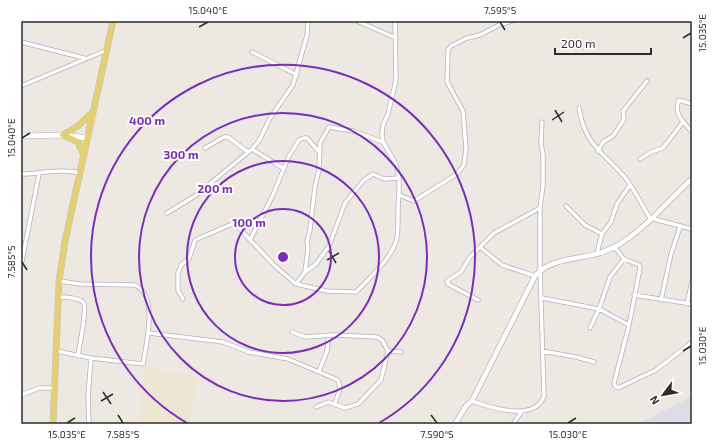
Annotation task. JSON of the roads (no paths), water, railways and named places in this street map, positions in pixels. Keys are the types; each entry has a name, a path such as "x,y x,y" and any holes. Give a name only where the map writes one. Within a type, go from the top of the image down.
{"main road":[{"path":"53,424 59,281 65,241 114,21"},
{"path":"63,135 78,126 93,112"},
{"path":"63,135 78,142 84,156"},
{"path":"21,136 63,135 88,138"}],"street":[{"path":"167,213 195,196 252,149 259,141 270,118 290,92 297,76 308,21"},
{"path":"357,21 396,38"},
{"path":"183,299 178,289 178,273 182,264 189,259 195,240 232,224 275,266 296,284 328,291 356,292 383,264 394,247 398,224 400,178 396,164 383,142 383,126 388,114 396,80 395,21"},
{"path":"399,195 408,200 417,200 461,170 464,164 466,134 461,105 447,82 448,50 451,46 467,38 480,35 499,25 512,21"},
{"path":"21,42 85,58"},
{"path":"21,85 108,49"},
{"path":"252,52 297,76"},
{"path":"598,151 603,142 613,136 624,119 623,111 647,81"},
{"path":"692,104 678,100 677,114 692,132"},
{"path":"579,108 585,133 598,151 623,174 650,218 692,229"},
{"path":"472,401 492,407 522,411 537,406 544,396 540,270 540,208 544,155 540,132 542,122"},
{"path":"640,159 651,152 663,148 683,122"},
{"path":"305,272 308,249 307,241 310,230 315,186 319,170 320,143 328,127 353,131 383,142"},
{"path":"205,148 224,137 228,137 248,152"},
{"path":"250,240 272,197 289,156 301,138 309,140 320,153"},
{"path":"252,149 284,169"},
{"path":"21,174 40,174 67,170 80,173"},
{"path":"21,266 40,174"},
{"path":"296,284 305,272 316,264 329,246 345,202 364,180 373,174 384,180 400,178"},
{"path":"456,423 466,406 472,401 535,276 540,270 561,261 612,248 630,237 692,179"},
{"path":"597,253 602,234 611,222 617,204 630,185"},
{"path":"566,206 585,225 602,234"},
{"path":"478,300 458,291 448,284 447,281 461,272 470,257 494,234 540,208"},
{"path":"661,300 671,254 680,227"},
{"path":"480,247 502,265 535,276"},
{"path":"612,248 617,250 624,259 640,266 629,324 614,383 616,388 656,370 692,342"},
{"path":"590,328 599,309 610,277 624,259"},
{"path":"55,351 91,358 143,364 149,332 149,317 146,297 140,287 135,285 80,284 59,281"},
{"path":"634,294 690,304 692,281"},
{"path":"58,297 69,298 84,304 78,356"},
{"path":"542,298 599,309 629,324"},
{"path":"149,332 222,342 249,352 288,359 338,380 340,389 335,403"},
{"path":"292,332 305,337 329,335 379,338 382,340 388,351 385,370 379,385 355,405 345,408 335,403 324,402 316,407"},
{"path":"319,371 327,351 329,335"},
{"path":"388,351 401,352"},
{"path":"542,351 576,356 594,362"},
{"path":"90,424 88,397 91,358"},
{"path":"21,394 39,388 54,388"},
{"path":"513,424 522,411"}]}
